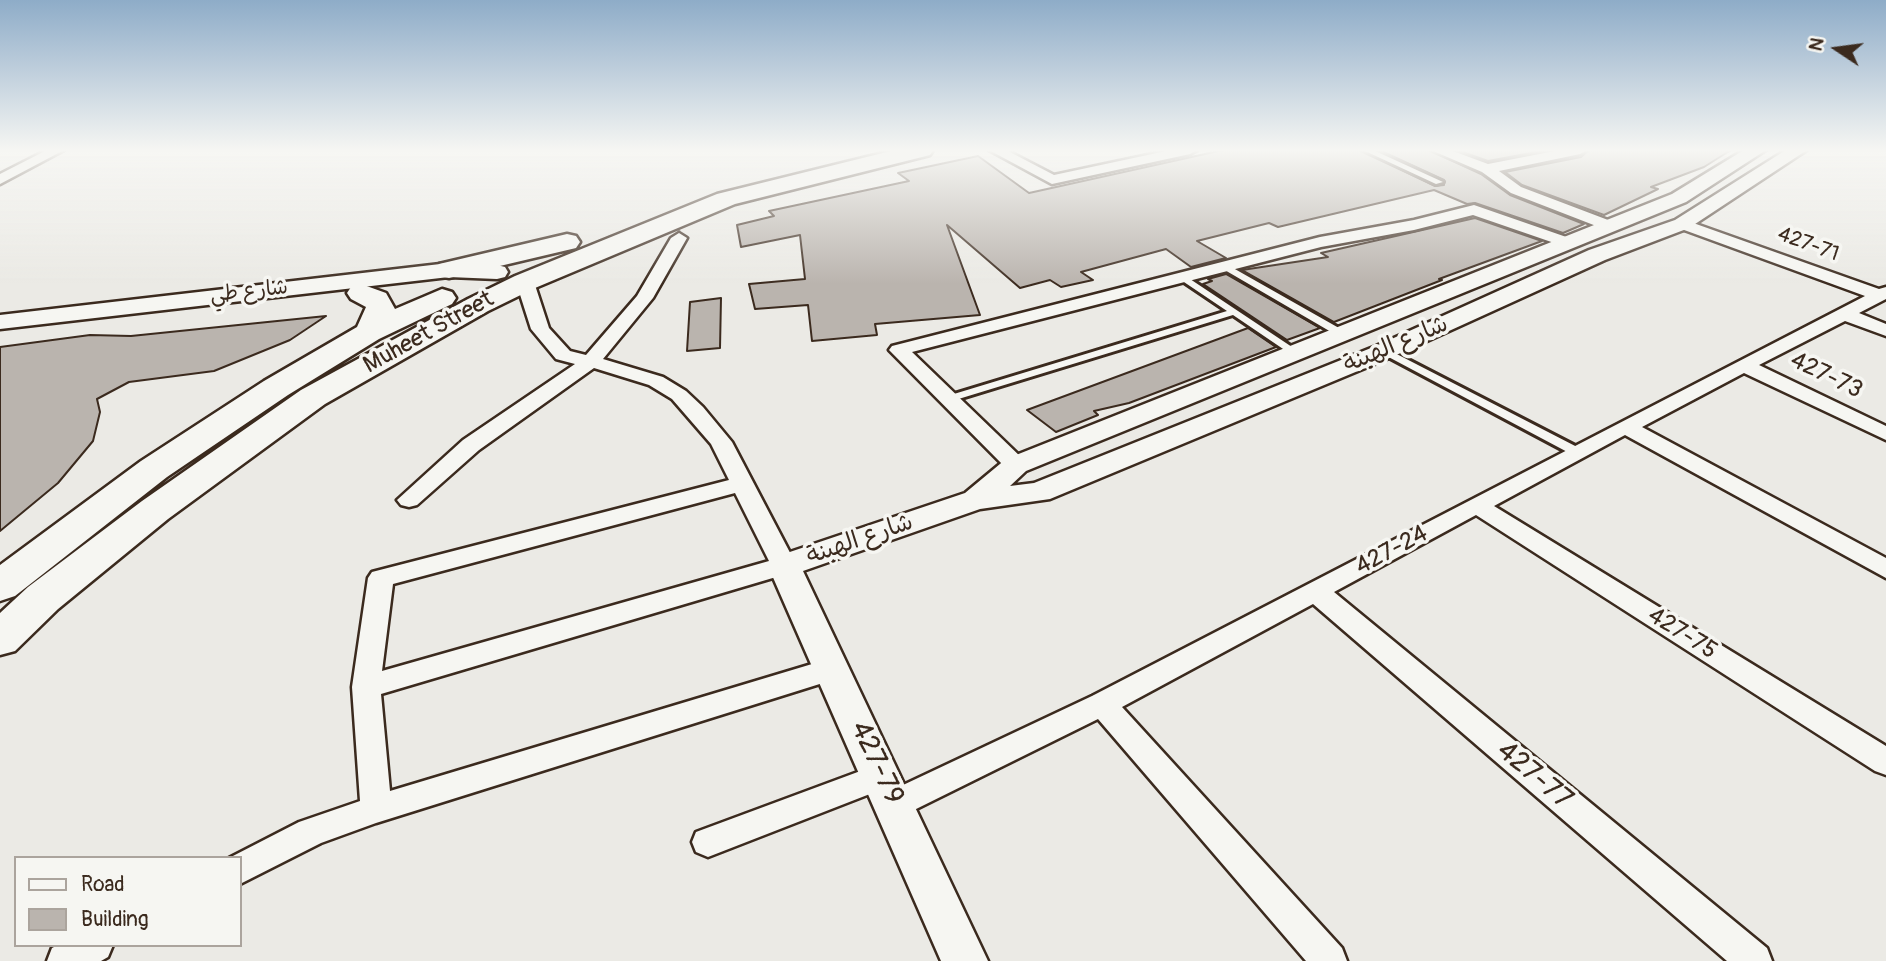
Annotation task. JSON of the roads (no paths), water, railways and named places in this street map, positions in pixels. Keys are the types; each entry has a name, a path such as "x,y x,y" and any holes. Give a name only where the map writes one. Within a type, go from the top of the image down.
{"main road":[{"name":"Muheet Street","path":"0,639 43,598 155,510 250,441 313,397 489,284 567,242 694,195"},
{"name":"Muheet Street","path":"0,586 154,469 276,387 368,333 489,284 743,195"},
{"path":"489,284 567,242"},
{"path":"361,293 376,299 381,307 378,318 368,333"}],"street":[{"path":"1529,195 1610,226"},
{"name":"شارع الهبنة","path":"976,500 1016,466 1684,195"},
{"name":"شارع الهبنة","path":"783,566 976,500 1039,492 1385,351 1597,255 1682,224 1728,195"},
{"path":"1016,466 899,350 1320,242 1414,225 1474,210 1597,255"},
{"name":"427-71","path":"1682,224 1883,294"},
{"path":"409,500 471,445 589,363 644,298 679,238"},
{"name":"شارع طي","path":"0,331 445,284 489,284"},
{"name":"شارع طي","path":"0,322 489,284"},
{"path":"366,687 783,566 721,442 679,395 656,381 630,371 563,355 540,329 489,284"},
{"name":"427-24","path":"708,842 888,790 1101,704 1577,452 1883,294"},
{"path":"1844,314 1886,330"},
{"name":"427-73","path":"1743,365 1886,434"},
{"path":"1626,427 1886,569"},
{"path":"376,809 366,687 381,578 742,484"},
{"name":"427-75","path":"1478,506 1886,762"},
{"name":"427-79","path":"783,566 965,961"},
{"name":"427-77","path":"1315,591 1754,961"},
{"path":"242,868 310,832 376,809 832,669"},
{"path":"1101,704 1329,961"},
{"path":"65,961 91,947"}],"lane":[{"path":"1226,267 1342,334"},
{"path":"1184,278 1296,352"},
{"path":"948,399 1233,312"},
{"path":"1385,351 1577,452"}]}
